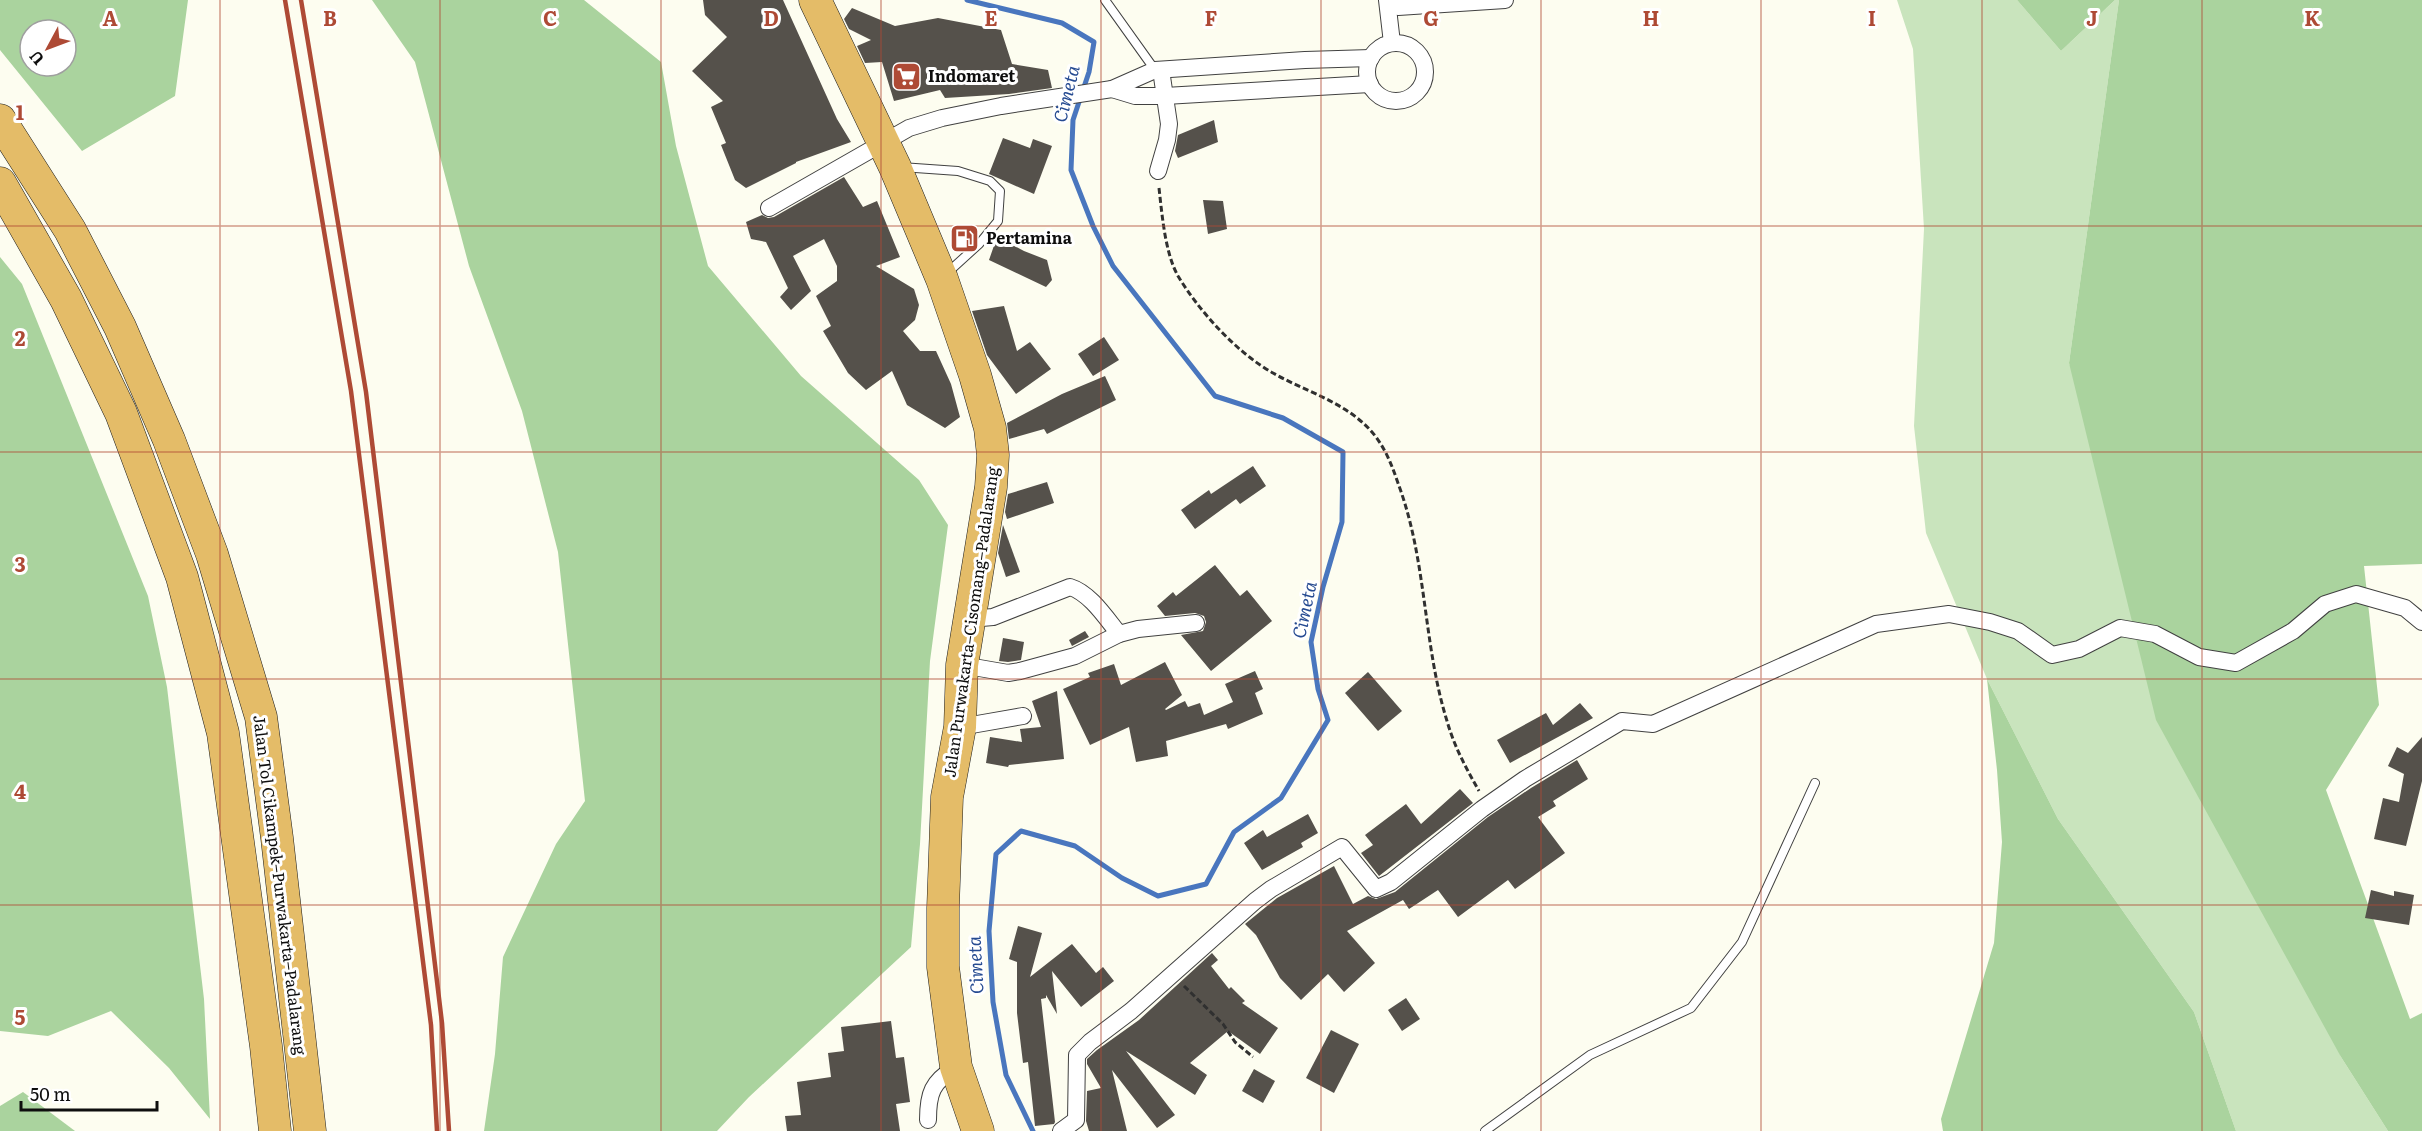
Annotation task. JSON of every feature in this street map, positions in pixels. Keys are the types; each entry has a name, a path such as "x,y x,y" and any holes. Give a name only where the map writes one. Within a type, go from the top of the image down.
{"highway":[{"name":"Jalan Purwakarta–Cisomang–Padalarang","path":"815,0 888,155 942,279 975,375 990,428 993,455 991,487 962,665 960,727 946,797 943,908 943,967 956,1067 978,1131"},
{"name":"Jalan Tol Cikampek–Purwakarta–Padalarang","path":"0,120 70,230 120,327 170,440 212,554 261,717 310,1131"},
{"name":"Jalan Tol Cikampek–Purwakarta–Padalarang","path":"0,183 66,299 121,413 182,577 222,733 266,1046 275,1131"}],"street":[{"path":"1396,44 1394,2 1505,0"},
{"path":"1396,44 1409,46 1422,59 1425,76 1417,92 1410,98 1392,100 1376,92 1367,75 1371,58 1383,46 1396,44"},
{"path":"769,208 888,155 909,128 942,118 1112,88 1158,70 1371,58"},
{"path":"1158,70 1165,96 1169,133 1158,171"},
{"path":"1112,88 1135,96 1165,96 1370,84"},
{"path":"970,619 993,616 1038,601 1058,590 1070,587 1079,591 1093,603 1119,634"},
{"path":"1061,1131 1076,1120 1077,1055 1271,889 1342,847 1376,889 1391,882 1525,779 1622,721 1653,724 1876,624 1949,614 1990,622 2018,631 2052,655 2079,649 2120,628 2155,634 2199,657 2236,663 2293,631 2325,604 2356,594 2405,608 2422,622"},
{"path":"962,665 1008,673 1020,671 1075,656 1119,634 1138,629 1196,623"},
{"path":"960,727 1023,717"},
{"path":"928,1120 928,1098 932,1088 945,1074 956,1067"}],"lane":[{"path":"1105,0 1158,70"},
{"path":"888,155 990,181 1000,191 998,221 979,244 942,279"},
{"path":"1485,1131 1590,1056 1691,1008 1742,942 1815,783"}],"path":[{"path":"1158,171 1163,226 1177,275 1215,326 1272,373 1328,398 1355,416 1375,436 1389,458 1405,501 1418,550 1435,668 1446,720 1458,754 1487,806"},
{"path":"1173,974 1195,999 1223,1024 1235,1042 1253,1057"}],"green space":[{"path":"0,0 188,0 175,96 82,151 23,78 78,78 78,18 18,18 18,72 0,50"},
{"path":"372,0 584,0 661,62 676,146 708,266 801,376 919,480 948,525 930,661 920,844 911,947 749,1097 717,1131 484,1131 495,1054 503,957 556,844 585,801 558,552 522,411 469,266 415,62"},
{"path":"1897,0 2017,0 2061,51 2115,0 2119,0 2069,363 2341,1057 2388,1131 2236,1131 2194,1012 2058,819 1987,679 1926,533 1914,426 1924,229 1913,49"},
{"path":"2017,0 2115,0 2061,51"},
{"path":"2119,0 2422,0 2422,564 2364,566 2379,705 2326,790 2410,1019 2422,1013 2422,1131 2388,1131 2341,1057 2156,720 2069,363"},
{"path":"0,257 22,284 148,596 167,687 204,999 210,1119 169,1068 111,1011 48,1036 0,1031"},
{"path":"1987,679 2058,819 2194,1012 2236,1131 1943,1131 1941,1119 1994,943 2002,842"},
{"path":"23,1092 75,1131 0,1131 0,1106"}],"building":[{"path":"703,0 783,0 837,119 851,142 796,162 746,188 735,180 721,145 726,143 711,107 723,101 692,71 727,37 705,15"},
{"path":"852,8 895,26 938,18 1001,30 1012,64 1048,70 1052,88 1009,94 945,98 940,90 894,101 882,62 865,63 857,46 871,40 849,29 844,19"},
{"path":"1214,120 1218,142 1178,158 1175,151 1178,135"},
{"path":"1003,138 1030,148 1033,139 1052,146 1034,194 989,174"},
{"path":"844,177 863,207 877,201 900,257 876,266 914,289 919,305 915,320 903,331 920,351 936,351 951,384 960,417 945,428 907,405 892,371 866,390 848,373 823,331 831,326 816,296 837,281 837,266 824,239 793,256 811,291 791,310 780,297 788,288 766,242 751,239 746,222 762,215 768,218 774,217"},
{"path":"1203,200 1223,201 1227,229 1208,234"},
{"path":"997,237 1047,260 1052,280 1046,287 989,260"},
{"path":"1004,306 1017,351 1030,342 1051,369 1016,394 987,355 972,311"},
{"path":"1104,337 1119,360 1093,376 1078,354"},
{"path":"1105,376 1116,400 1047,434 1044,429 1009,439 1007,423 1062,394"},
{"path":"1253,466 1266,486 1240,504 1236,499 1195,529 1181,510 1209,490 1211,494"},
{"path":"1047,482 1054,503 1007,519 1005,512 1008,494"},
{"path":"1003,525 1020,572 1006,577 998,553"},
{"path":"1215,565 1240,596 1247,590 1272,621 1211,671 1181,635 1203,631 1206,622 1204,616 1195,613 1165,616 1157,606 1173,592 1176,596"},
{"path":"1085,631 1089,637 1072,646 1069,640"},
{"path":"1003,638 1024,642 1021,660 999,661"},
{"path":"1165,662 1182,695 1166,710 1185,701 1188,707 1200,703 1204,715 1233,702 1225,684 1255,671 1263,689 1255,693 1263,714 1228,729 1226,724 1166,741 1168,756 1136,762 1129,727 1090,745 1063,689 1090,677 1088,673 1114,664 1121,685"},
{"path":"1368,672 1402,711 1378,731 1345,693"},
{"path":"1057,691 1064,759 1009,765 1008,767 986,763 990,737 1022,742 1020,729 1041,727 1032,701"},
{"path":"1580,703 1593,718 1510,763 1497,740 1546,713 1553,725"},
{"path":"2422,737 2422,781 2406,846 2374,839 2383,798 2399,802 2404,774 2388,766 2397,747 2408,753"},
{"path":"1577,760 1588,779 1553,801 1556,806 1538,817 1565,853 1515,889 1508,880 1458,917 1438,890 1409,909 1403,900 1347,931 1375,963 1344,992 1328,974 1301,1000 1280,978 1256,935 1245,924 1277,898 1334,866 1353,904 1368,896 1376,899 1395,892 1488,817"},
{"path":"1460,789 1473,803 1379,876 1361,853 1373,845 1365,835 1406,804 1421,824"},
{"path":"1308,814 1318,833 1301,843 1303,847 1262,870 1244,843 1263,830 1267,837"},
{"path":"2371,890 2394,896 2394,891 2414,895 2409,925 2365,918"},
{"path":"1018,926 1042,933 1030,977 1072,944 1096,973 1103,967 1114,981 1081,1007 1052,971 1057,1014 1046,995 1046,998 1041,999 1054,1124 1035,1126 1028,1062 1023,1063 1017,1013 1017,962 1009,959"},
{"path":"1212,953 1218,960 1211,966 1229,989 1231,987 1245,1001 1242,1003 1278,1028 1260,1054 1228,1031 1190,1063 1207,1075 1195,1095 1126,1051 1175,1115 1157,1128 1112,1070 1127,1131 1089,1131 1086,1121 1087,1091 1101,1088 1087,1064 1087,1059 1139,1020"},
{"path":"1406,998 1420,1019 1402,1031 1388,1010"},
{"path":"891,1021 896,1058 904,1057 910,1102 896,1104 900,1131 787,1131 785,1116 801,1115 797,1082 831,1077 828,1053 844,1051 841,1027"},
{"path":"1331,1030 1359,1044 1334,1093 1306,1078"},
{"path":"1254,1069 1275,1081 1263,1103 1242,1091"}],"waterway":[{"name":"Cimeta","path":"967,0 1062,23 1094,42 1089,72 1073,120 1071,170 1093,226 1113,266 1215,396 1283,418 1343,452 1342,522 1323,587 1311,642 1318,689 1328,720 1281,798 1234,832 1206,884 1158,896 1122,878 1075,846 1021,831 996,854 989,931 993,1002 1006,1075 1033,1131"}],"railway":[{"path":"285,0 351,391 431,1025 437,1131"},
{"path":"301,0 366,392 442,1023 449,1131"}],"place":[{"name":"Indomaret","path":"907,76"},
{"name":"Pertamina","path":"965,238"}]}
